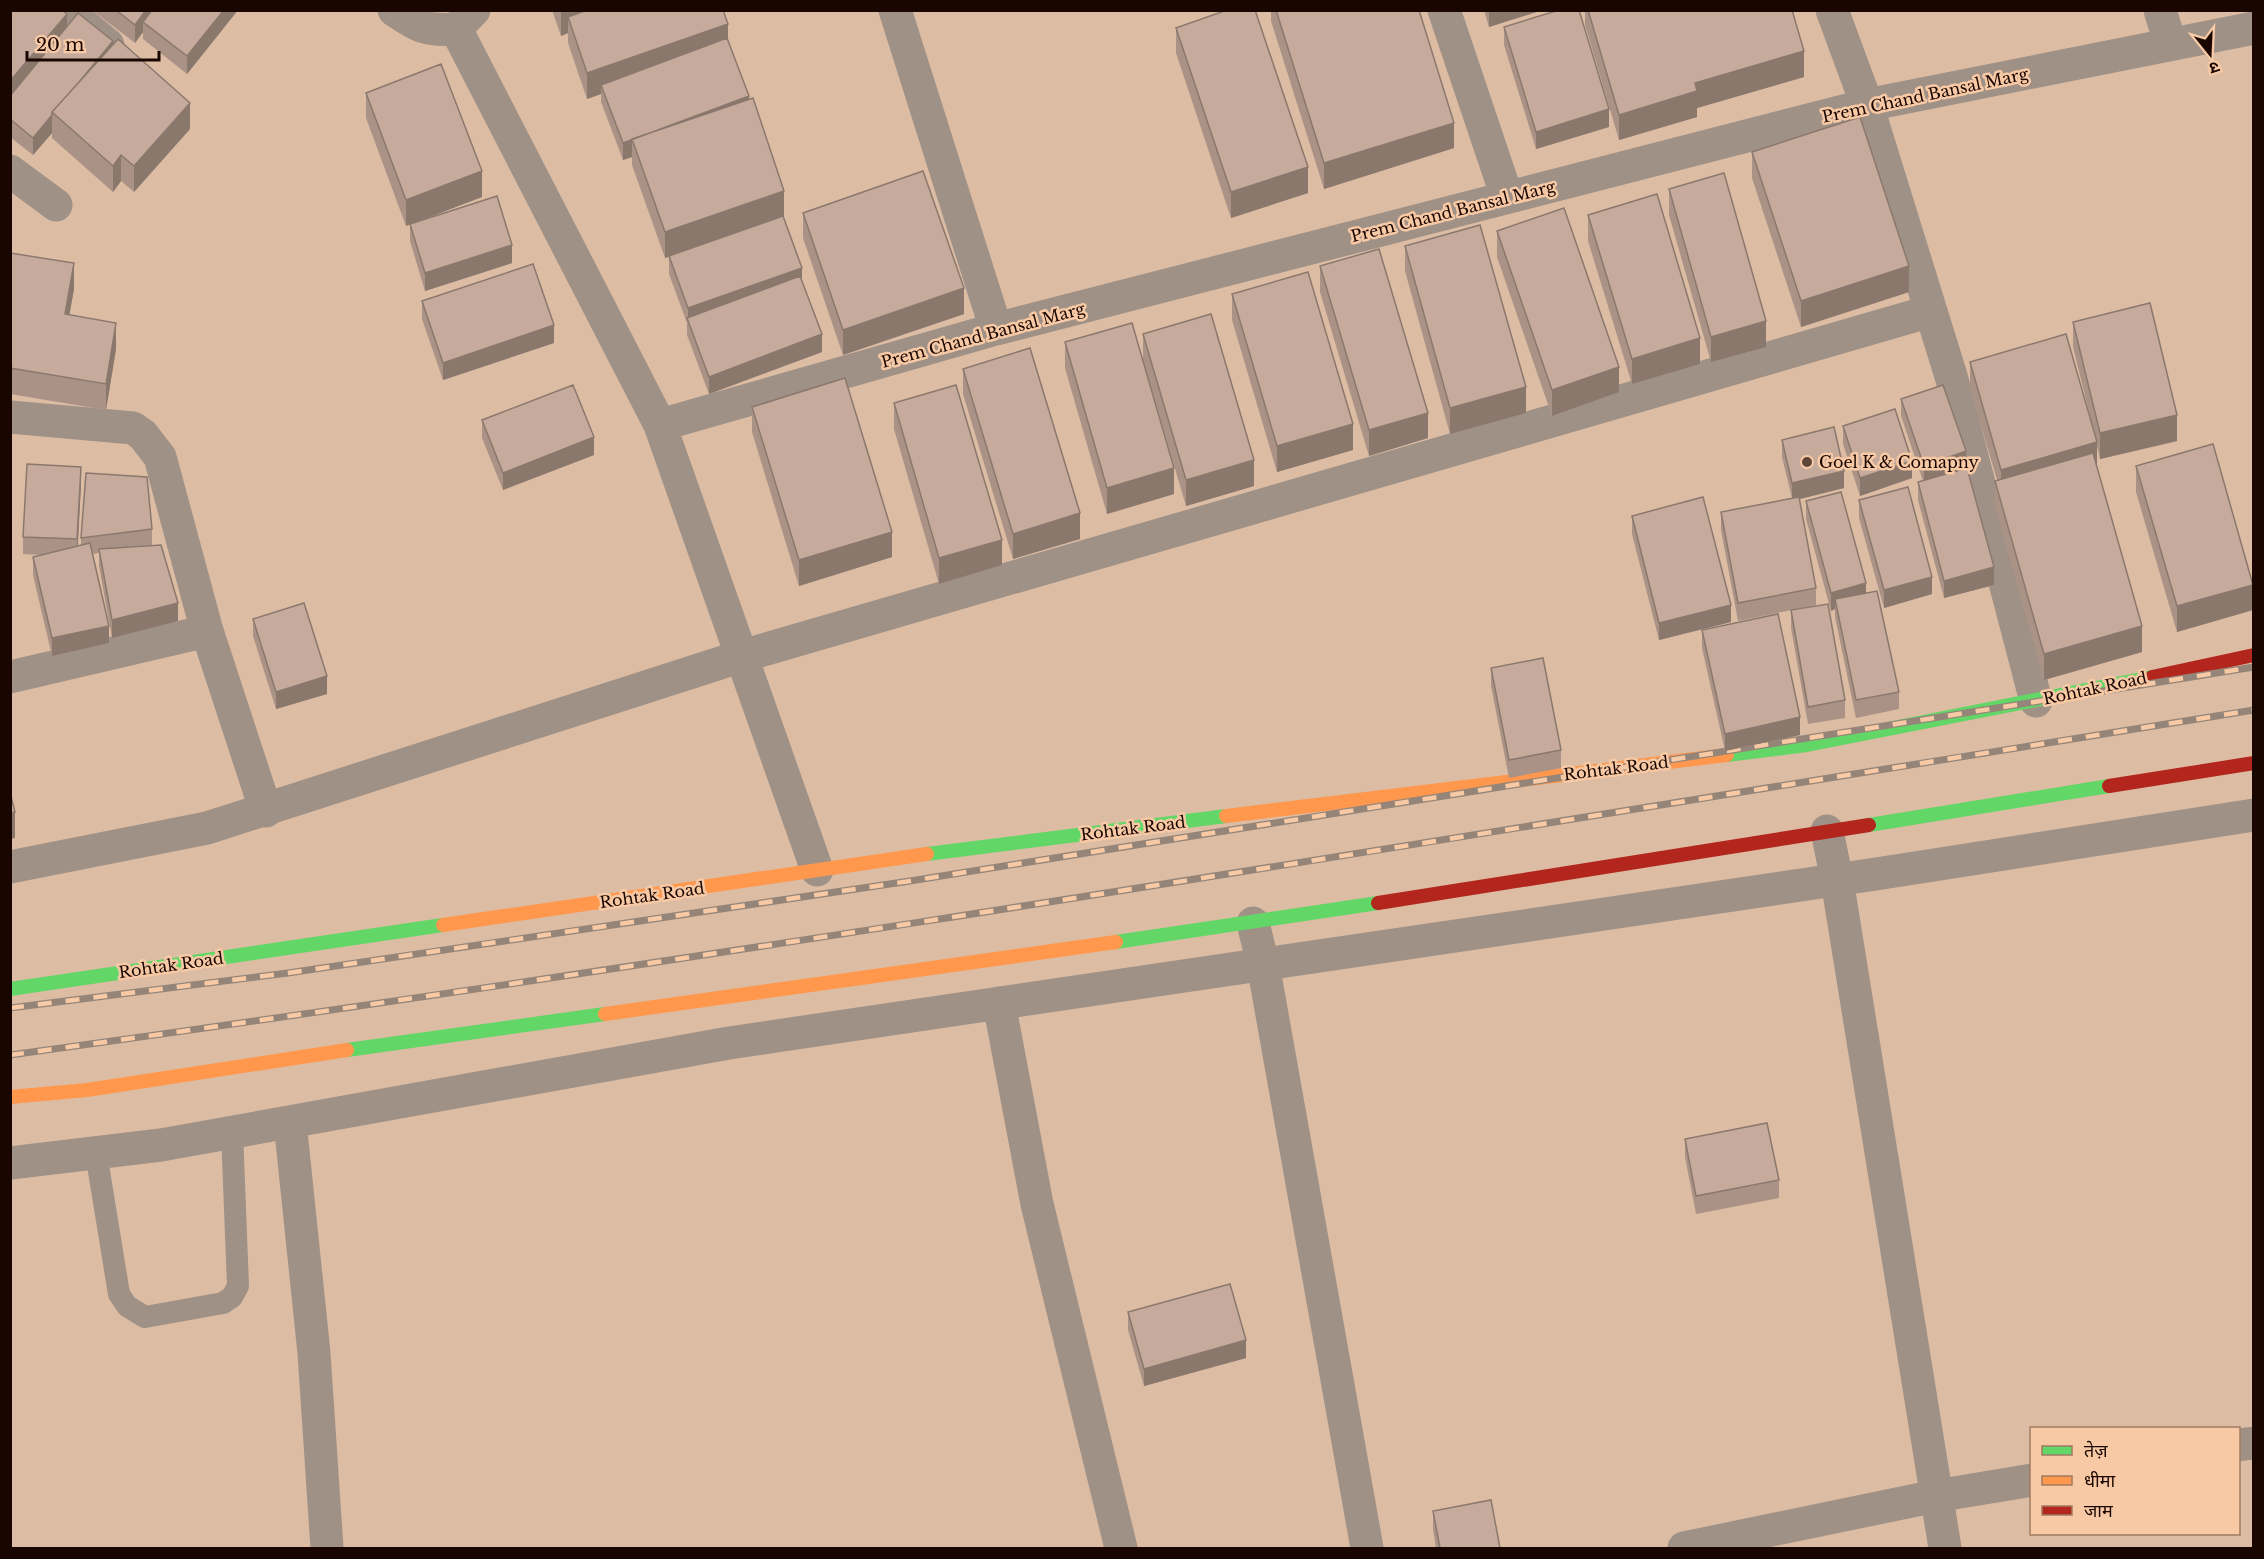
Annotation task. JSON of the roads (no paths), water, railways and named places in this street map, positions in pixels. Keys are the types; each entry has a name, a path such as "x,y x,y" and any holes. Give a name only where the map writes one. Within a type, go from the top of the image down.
{"main road":[{"name":"Rohtak Road","path":"10,989 952,850 1807,745 2036,701 2253,655"},
{"path":"10,1097 87,1090 290,1058 1253,923 2253,763"}],"street":[{"path":"66,10 130,63"},
{"path":"394,10 419,27 438,30 465,20 660,425 817,870"},
{"path":"895,10 996,329"},
{"path":"1443,10 1507,197"},
{"path":"1832,10 1867,105 1951,376 2036,701"},
{"path":"2160,10 2170,43"},
{"name":"Prem Chand Bansal Marg","path":"660,425 996,329 1867,105 2253,28"},
{"path":"10,171 56,205"},
{"path":"10,867 207,828 266,811 742,656 1930,311"},
{"path":"10,417 133,428 152,445 160,457 207,631 266,811"},
{"path":"10,677 207,631"},
{"path":"10,1163 161,1145 729,1043 1837,880 2253,815"},
{"path":"1827,831 1837,880 1945,1548"},
{"path":"1253,923 1263,964 1367,1548"},
{"path":"999,1003 1037,1203 1121,1548"},
{"path":"290,1122 314,1353 327,1548"},
{"path":"1684,1548 1936,1496 2030,1480"}],"lane":[{"path":"96,1153 119,1294 127,1306 145,1317 223,1303 232,1298 238,1286 232,1132"}],"railway":[{"path":"10,1008 288,973 910,881 2254,667"},
{"path":"10,1055 291,1016 853,932 2254,710"}],"place":[{"name":"Goel K & Comapny","path":"1807,462"}]}
